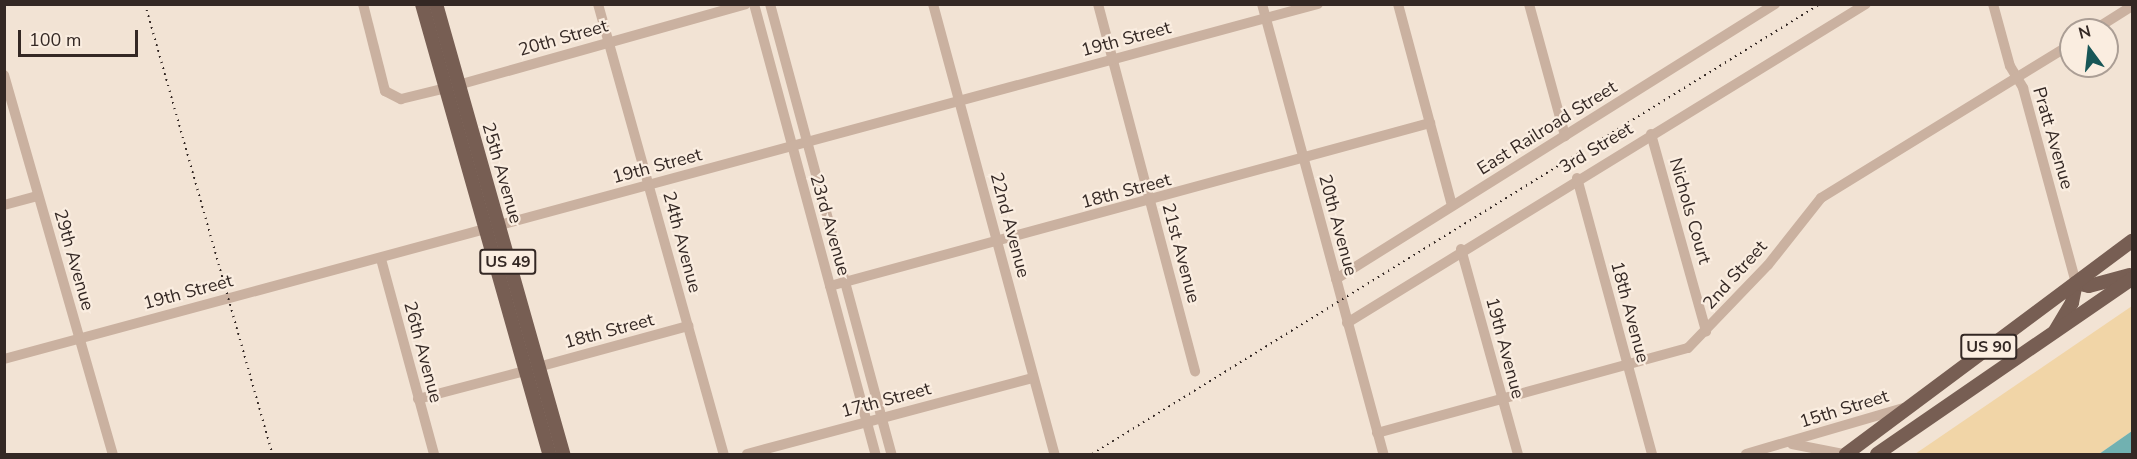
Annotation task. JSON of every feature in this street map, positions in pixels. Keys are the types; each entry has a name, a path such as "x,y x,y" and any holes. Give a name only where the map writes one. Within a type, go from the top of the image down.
{"main road":[{"name":"25th Avenue","path":"423,4 452,86 532,369 563,454"},
{"name":"25th Avenue","path":"436,4 452,86"},
{"name":"US 90","path":"1844,454 2133,241"},
{"name":"US 90","path":"1876,454 2133,277"},
{"path":"2054,333 2072,303 2076,283 2089,286 2133,277"},
{"name":"25th Avenue","path":"532,369 549,454"}],"street":[{"name":"20th Street","path":"363,4 383,86 401,99 746,4"},
{"name":"24th Avenue","path":"598,4 724,454"},
{"name":"23rd Avenue","path":"754,4 875,454"},
{"name":"23rd Avenue","path":"770,4 891,454"},
{"name":"22nd Avenue","path":"933,4 1054,454"},
{"name":"21st Avenue","path":"1098,4 1195,371"},
{"name":"20th Avenue","path":"1262,4 1383,454"},
{"name":"19th Street","path":"4,359 1318,4"},
{"path":"1398,4 1452,205"},
{"path":"1529,4 1565,136"},
{"name":"East Railroad Street","path":"1336,279 1775,4"},
{"name":"3rd Street","path":"1347,323 1461,249 1866,4"},
{"name":"Pratt Avenue","path":"1992,4 2016,77 2076,283"},
{"path":"2114,18 2133,6"},
{"name":"2nd Street","path":"1377,433 1688,348 1706,331 1821,198 2059,51"},
{"name":"29th Avenue","path":"4,75 113,454"},
{"name":"18th Street","path":"830,286 1151,201 1430,123"},
{"name":"Nichols Court","path":"1651,134 1706,331"},
{"name":"18th Avenue","path":"1577,178 1652,454"},
{"path":"4,205 39,196"},
{"name":"19th Avenue","path":"1461,249 1518,454"},
{"name":"26th Avenue","path":"381,259 434,454"},
{"name":"18th Street","path":"418,399 688,326"},
{"name":"17th Street","path":"747,454 1033,378"},
{"name":"15th Street","path":"1746,454 1909,406"},
{"name":"15th Street","path":"1789,443 1844,454"}],"sand":[{"path":"2132,306 2132,431 2099,454 1915,454"}],"water":[{"path":"2132,431 2132,454 2099,454"}],"railway":[{"path":"145,4 272,454"},
{"path":"1092,454 1820,4"}]}
